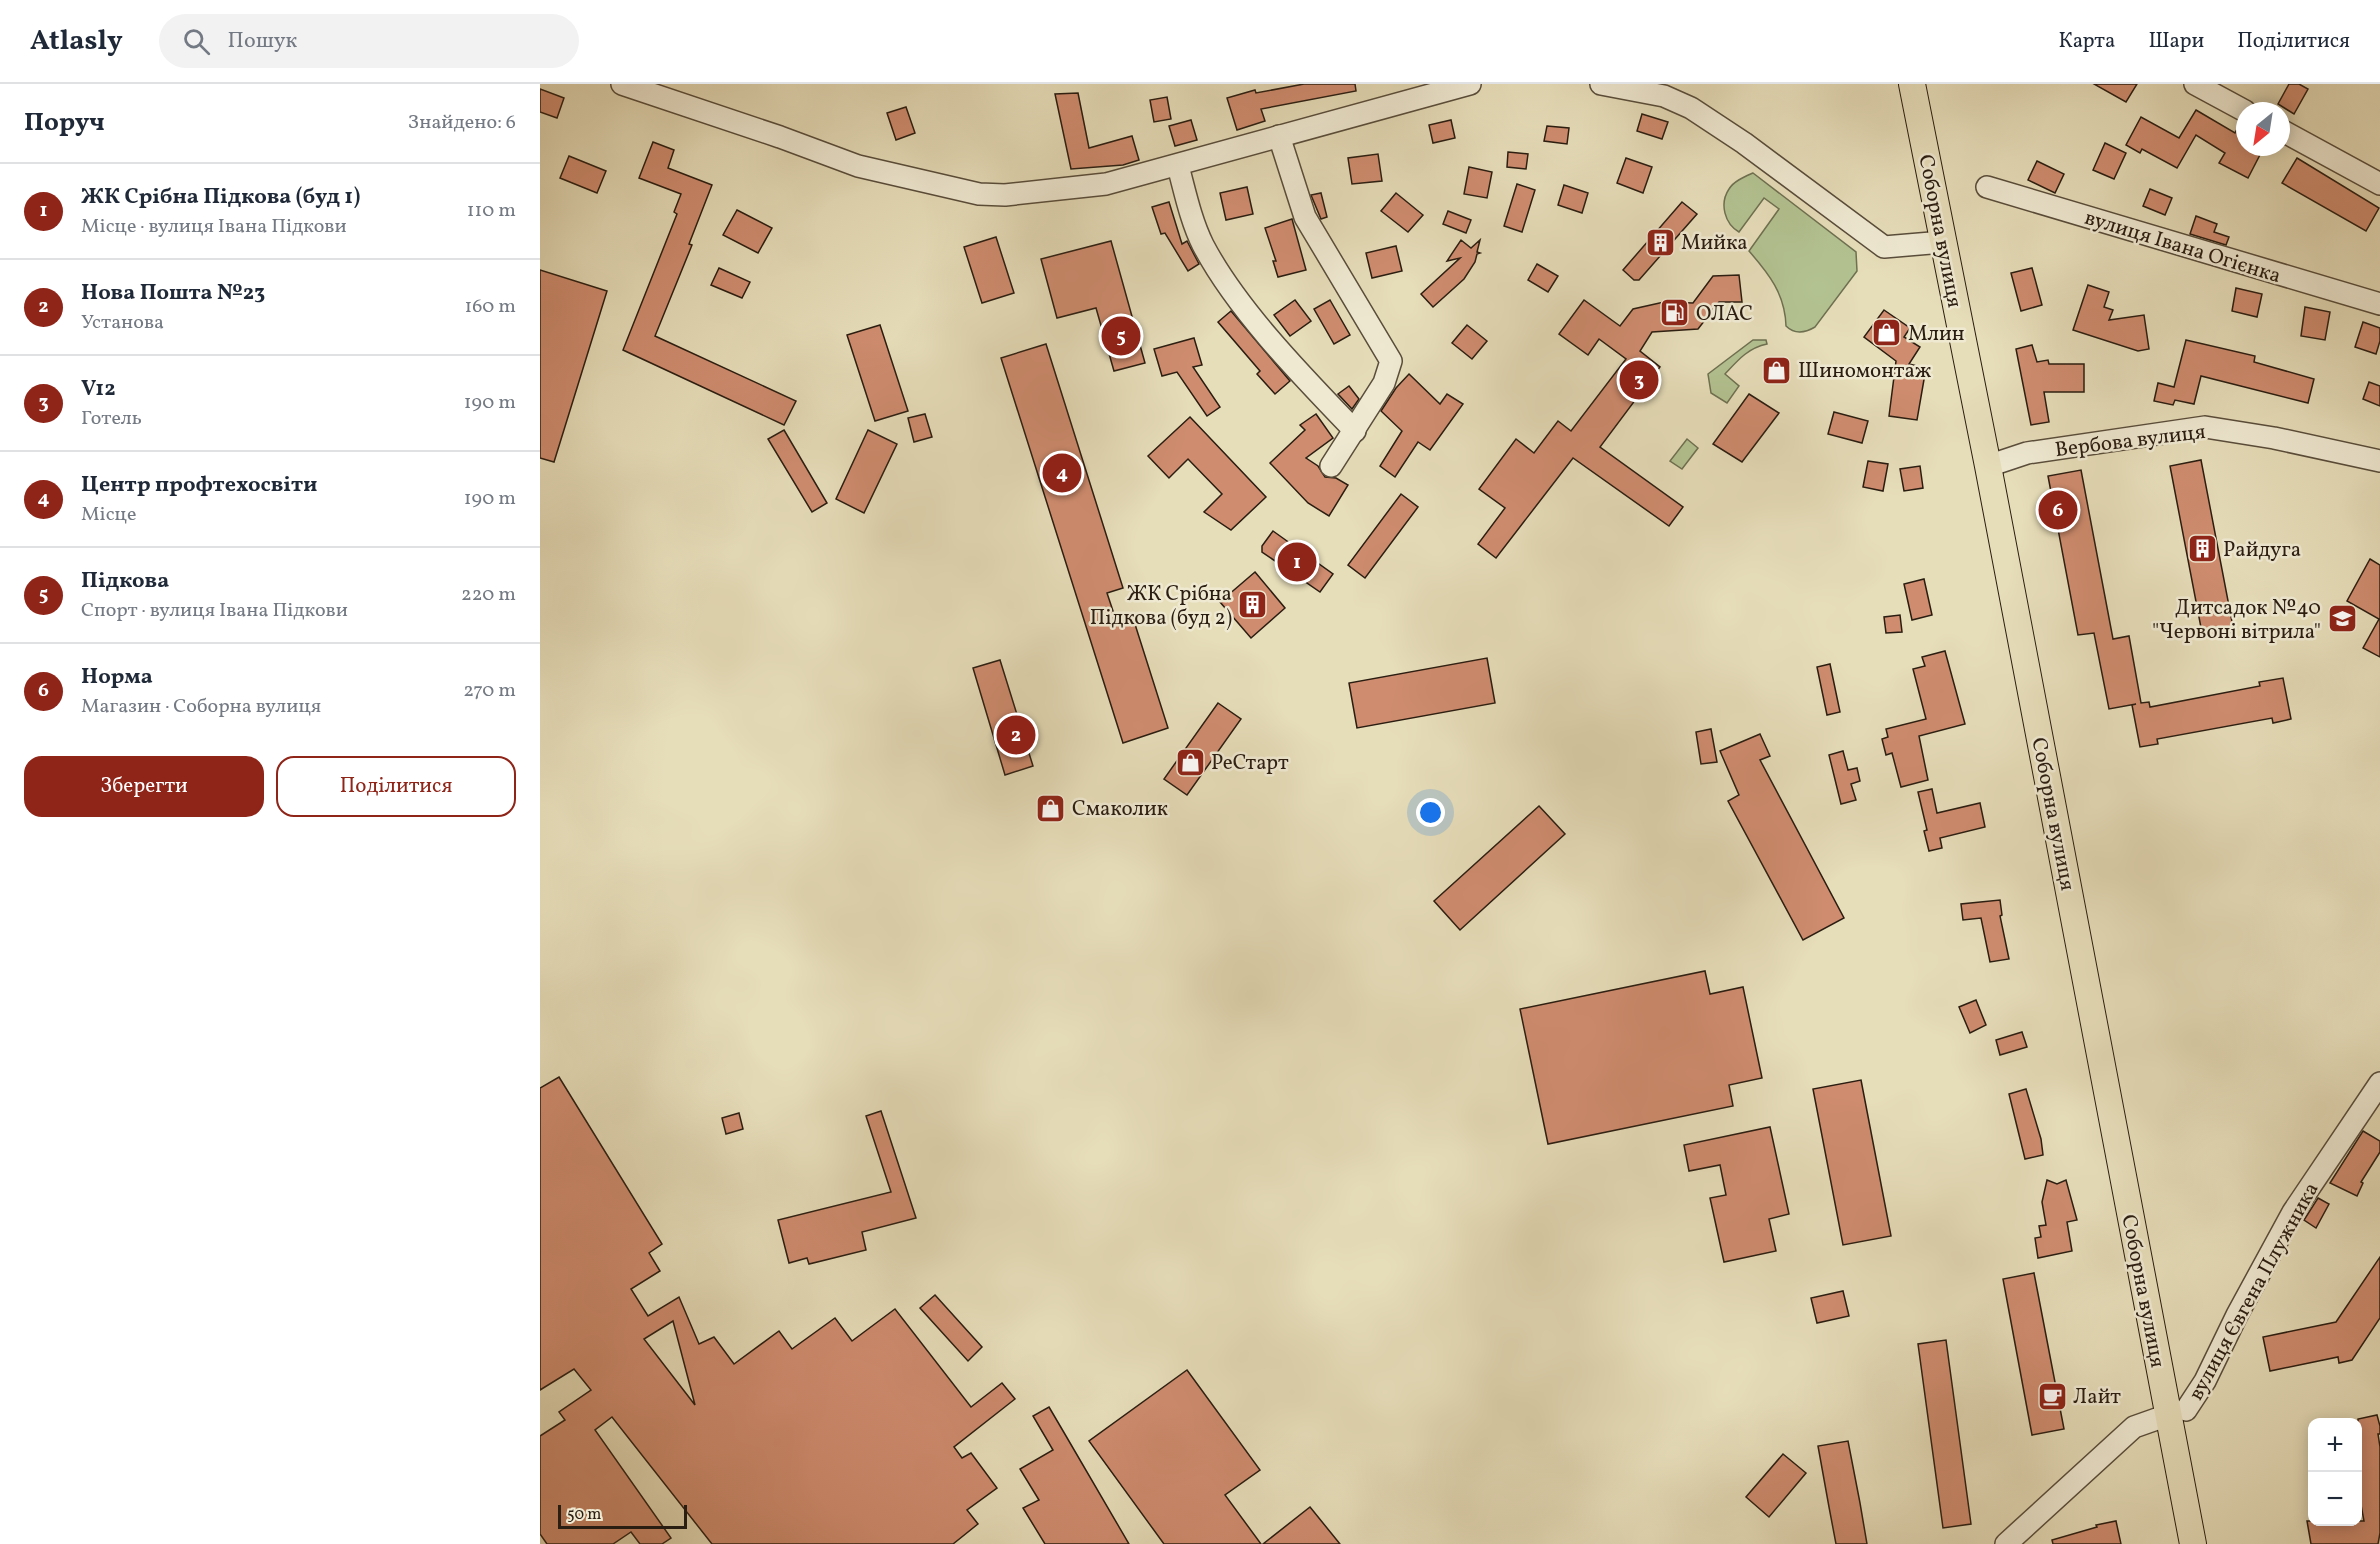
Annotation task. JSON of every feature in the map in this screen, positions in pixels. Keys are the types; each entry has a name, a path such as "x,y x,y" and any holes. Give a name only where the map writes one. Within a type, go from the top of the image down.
{"main road":[{"name":"Соборна вулиця","path":"1911,84 2177,1412 2193,1544"}],"street":[{"path":"622,84 858,166 979,194 1005,195 1045,193 1106,184 1470,84"},
{"path":"1601,84 1664,96 1691,108 1744,143 1884,247 1943,242"},
{"path":"2195,84 2236,106"},
{"path":"2290,135 2380,184"},
{"path":"1279,136 1305,217 1391,361 1384,383 1355,431 1330,466"},
{"path":"1178,166 1186,197 1203,244 1227,283 1272,340 1355,431"},
{"name":"вулиця Івана Огієнка","path":"1986,187 2380,304"},
{"name":"Вербова вулиця","path":"1988,466 2027,453 2205,427 2274,438 2380,461"},
{"name":"вулиця Євгена Плужника","path":"2177,1412 2205,1381 2237,1315 2293,1212 2380,1083"},
{"path":"2006,1544 2134,1428 2177,1412"}],"green space":[{"path":"1753,173 1856,252 1857,271 1815,327 1808,331 1796,332 1786,326 1783,304 1775,285 1749,251 1779,209 1764,198 1739,232 1727,219 1724,201 1729,189 1736,181"},
{"path":"1753,340 1766,340 1767,344 1739,359 1725,374 1739,386 1727,403 1711,393 1708,374"},
{"path":"1687,439 1698,448 1682,469 1670,461"}],"building":[{"path":"1304,84 1355,84 1356,91 1261,109 1265,121 1237,130 1227,98 1255,90 1256,93"},
{"path":"2094,84 2137,84 2126,102"},
{"path":"2289,84 2299,84 2308,89 2294,114 2290,112 2290,102 2279,102"},
{"path":"540,89 564,98 557,118 540,112"},
{"path":"1078,93 1089,148 1132,136 1139,160 1123,165 1071,169 1055,94"},
{"path":"1167,97 1171,119 1154,122 1150,100"},
{"path":"906,107 915,133 896,140 887,113"},
{"path":"2196,110 2235,133 2236,131 2236,156 2259,156 2248,178 2219,163 2225,153 2196,135 2177,168 2142,149 2140,153 2126,145 2141,117 2179,138"},
{"path":"1642,114 1668,122 1662,139 1637,131"},
{"path":"1191,120 1197,140 1175,146 1169,126"},
{"path":"1451,120 1455,138 1433,143 1429,125"},
{"path":"1547,126 1569,128 1567,144 1544,141"},
{"path":"653,142 674,150 668,168 712,185 689,244 692,245 655,336 796,401 784,425 623,350 677,214 674,212 681,194 639,178"},
{"path":"2105,143 2126,153 2114,179 2093,170"},
{"path":"1508,152 1528,154 1526,169 1507,167"},
{"path":"1378,154 1382,181 1352,184 1348,158"},
{"path":"569,156 606,171 597,193 560,178"},
{"path":"1626,158 1652,167 1643,193 1617,183"},
{"path":"2297,158 2379,208 2366,231 2282,183"},
{"path":"2037,161 2064,174 2055,193 2028,180"},
{"path":"1469,167 1492,172 1487,198 1464,194"},
{"path":"1517,184 1535,190 1522,232 1504,226"},
{"path":"1564,185 1588,193 1582,213 1558,205"},
{"path":"1247,187 1253,214 1226,220 1220,193"},
{"path":"2150,189 2172,198 2165,215 2143,206"},
{"path":"1321,193 1327,217 1321,219 1311,195"},
{"path":"1396,193 1423,215 1408,232 1381,211"},
{"path":"1169,202 1182,244 1187,241 1199,264 1188,271 1165,233 1161,234 1152,207"},
{"name":"Мийка","path":"1682,202 1697,214 1639,280 1634,280 1623,270"},
{"path":"737,210 772,228 758,253 723,235"},
{"path":"1448,211 1471,220 1466,233 1443,224"},
{"path":"2196,216 2217,224 2214,232 2229,237 2226,245 2190,234"},
{"path":"1292,219 1306,270 1278,277 1273,261 1276,261 1265,228"},
{"path":"996,237 1014,293 982,303 964,247"},
{"path":"1461,240 1471,248 1480,240 1477,252 1480,253 1477,254 1475,262 1464,279 1433,307 1421,294 1460,258 1447,261"},
{"path":"1111,241 1145,363 1114,371 1096,308 1057,318 1041,259"},
{"path":"1396,246 1402,271 1372,278 1366,253"},
{"path":"1537,264 1558,276 1548,292 1528,280"},
{"path":"719,268 750,282 742,298 711,285"},
{"path":"2032,268 2042,305 2021,311 2011,273"},
{"path":"540,270 607,291 554,462 540,458"},
{"path":"1739,275 1742,302 1719,302 1698,329 1652,332 1640,351 1660,367 1600,447 1683,507 1669,526 1573,458 1496,558 1478,544 1505,508 1479,489 1516,439 1534,453 1558,421 1571,431 1626,359 1599,339 1588,355 1559,334 1584,300 1620,326 1633,309 1664,302 1693,303 1713,276"},
{"path":"2088,285 2109,292 2104,307 2113,310 2109,320 2144,315 2149,349 2138,351 2073,330"},
{"path":"2236,288 2262,294 2257,317 2232,311"},
{"path":"1295,300 1311,321 1290,336 1274,315"},
{"path":"1330,300 1350,335 1334,344 1314,309"},
{"path":"2305,307 2330,312 2325,340 2301,336"},
{"path":"1884,310 1910,328 1904,337 1920,347 1909,364 1926,368 1917,420 1889,416 1896,361 1864,337"},
{"path":"1231,311 1290,381 1275,394 1257,374 1260,371 1218,322"},
{"path":"2363,322 2380,328 2380,341 2376,354 2355,347"},
{"path":"880,325 908,411 875,421 847,335"},
{"path":"1467,325 1487,341 1472,359 1452,343"},
{"path":"1194,338 1202,365 1193,367 1220,407 1207,416 1177,372 1162,376 1154,349"},
{"path":"2186,340 2255,356 2254,362 2314,379 2308,403 2201,376 2194,404 2175,400 2173,405 2154,401 2158,383 2174,387"},
{"path":"1046,344 1123,588 1107,593 1117,623 1133,618 1168,728 1123,743 1001,358"},
{"path":"2032,345 2037,362 2048,360 2049,364 2084,364 2084,392 2044,392 2049,422 2031,425 2016,349"},
{"path":"1409,374 1440,404 1447,394 1463,404 1430,450 1418,442 1395,477 1380,466 1402,431 1381,411 1396,388"},
{"path":"2369,382 2380,386 2380,406 2363,399"},
{"path":"1349,386 1359,399 1352,409 1338,394"},
{"path":"1749,394 1779,413 1742,462 1713,444"},
{"path":"1834,412 1868,421 1862,443 1828,434"},
{"path":"925,414 932,437 914,442 908,418"},
{"path":"1316,414 1333,438 1306,458 1318,466 1325,477 1336,478 1348,485 1329,516 1308,503 1270,463 1305,430 1300,425"},
{"path":"1190,417 1266,497 1231,530 1204,512 1222,494 1188,459 1169,478 1148,456"},
{"path":"784,430 827,503 812,512 768,439"},
{"path":"868,430 897,444 864,513 836,499"},
{"name":"Райдуга","path":"2201,460 2234,632 2203,638 2170,466"},
{"path":"1868,461 1888,464 1883,491 1863,487"},
{"path":"1920,466 1923,488 1904,491 1900,469"},
{"path":"2081,470 2113,639 2129,636 2141,703 2149,702 2150,707 2260,686 2259,682 2283,678 2291,719 2273,723 2272,718 2157,739 2158,744 2140,747 2132,705 2136,704 2109,709 2094,633 2078,635 2048,476"},
{"path":"1401,494 1418,507 1365,578 1348,565"},
{"path":"1273,531 1333,574 1320,592 1262,552 1262,546"},
{"path":"2370,559 2380,565 2380,657 2363,648 2379,619 2347,601"},
{"name":"ЖК Срібна Підкова (буд 2)","path":"1255,572 1285,608 1251,638 1220,602"},
{"path":"1924,579 1932,615 1912,620 1904,584"},
{"path":"1900,615 1902,632 1886,633 1884,617"},
{"path":"1945,651 1965,724 1919,736 1928,780 1901,787 1892,753 1886,755 1882,739 1888,737 1886,729 1926,719 1913,669 1925,666 1922,657"},
{"path":"1487,658 1495,703 1357,728 1349,683"},
{"path":"1000,660 1033,766 1005,775 973,668"},
{"path":"1830,664 1840,712 1827,715 1817,667"},
{"path":"1218,703 1241,719 1187,795 1164,779"},
{"path":"1711,729 1717,762 1701,764 1696,732"},
{"path":"1760,734 1770,756 1760,760 1844,918 1803,940 1728,801 1739,795 1720,751"},
{"path":"1843,751 1848,770 1857,768 1860,781 1851,784 1856,800 1841,804 1829,755"},
{"path":"1932,789 1937,813 1980,803 1985,827 1940,838 1942,848 1929,851 1924,831 1927,830 1918,792"},
{"path":"1539,806 1565,834 1460,930 1434,901"},
{"path":"2000,900 2002,915 2000,916 2009,959 1990,962 1981,918 1963,920 1961,904"},
{"path":"1705,971 1710,994 1743,987 1762,1078 1729,1085 1733,1106 1548,1144 1520,1009"},
{"path":"1976,1000 1986,1025 1970,1033 1959,1007"},
{"path":"2022,1032 2027,1047 2000,1055 1996,1040"},
{"path":"559,1077 662,1244 649,1253 660,1271 631,1289 648,1316 679,1297 699,1344 714,1337 734,1364 779,1331 792,1349 835,1318 852,1341 895,1309 971,1407 1002,1383 1015,1399 954,1447 962,1458 971,1453 997,1488 967,1510 978,1524 953,1544 712,1544 612,1417 595,1430 671,1538 662,1544 640,1544 631,1532 613,1544 547,1544 540,1534 540,1436 565,1420 559,1412 591,1390 574,1369 540,1390 540,1088","holes":["673,1321 695,1405 644,1339"]},
{"path":"1861,1080 1891,1236 1843,1245 1813,1089"},
{"path":"2026,1089 2041,1139 2043,1155 2025,1159 2009,1094"},
{"path":"881,1111 916,1218 862,1232 866,1250 809,1264 807,1258 789,1263 778,1220 891,1192 866,1116"},
{"path":"739,1113 743,1129 726,1134 722,1118"},
{"path":"1770,1127 1789,1214 1769,1219 1776,1251 1724,1262 1710,1198 1726,1195 1720,1165 1689,1171 1684,1145"},
{"path":"2363,1131 2380,1141 2380,1152 2361,1182 2363,1183 2357,1196 2330,1183"},
{"path":"2047,1180 2057,1184 2066,1180 2077,1220 2067,1222 2072,1251 2038,1258 2035,1238 2041,1237 2039,1226 2046,1225 2042,1202"},
{"path":"2318,1198 2329,1204 2316,1228 2304,1220"},
{"path":"2380,1257 2380,1318 2352,1360 2339,1363 2338,1357 2270,1371 2263,1337 2336,1322"},
{"path":"2034,1273 2064,1429 2032,1435 2003,1279"},
{"path":"1843,1291 1849,1316 1817,1323 1811,1298"},
{"path":"935,1295 982,1347 968,1361 920,1308"},
{"path":"1946,1340 1971,1524 1943,1528 1918,1344"},
{"path":"1187,1370 1260,1470 1225,1495 1261,1544 1164,1544 1089,1441"},
{"path":"1049,1407 1129,1544 1045,1544 1023,1508 1039,1500 1020,1469 1053,1450 1033,1416"},
{"path":"2377,1415 2380,1426 2380,1434 2378,1434 2380,1533 2378,1544 2311,1544 2307,1521 2308,1526 2362,1526 2362,1521 2364,1521 2362,1418"},
{"path":"1848,1441 1867,1544 1836,1544 1829,1507 1818,1446"},
{"path":"1783,1454 1806,1473 1769,1517 1746,1497"},
{"path":"1310,1507 1340,1544 1263,1544"},
{"path":"2116,1521 2121,1544 2053,1544 2052,1540 2097,1527 2096,1525"}],"place":[{"name":"Мийка","path":"1660,242"},
{"name":"ОЛАС","path":"1675,313"},
{"name":"Млин","path":"1887,333"},
{"name":"Підкова","path":"1121,336"},
{"name":"Шиномонтаж","path":"1777,370"},
{"name":"V12","path":"1639,380"},
{"name":"Центр профтехосвіти","path":"1062,473"},
{"name":"Норма","path":"2058,510"},
{"name":"Райдуга","path":"2202,549"},
{"name":"ЖК Срібна Підкова (буд 1)","path":"1297,562"},
{"name":"ЖК Срібна Підкова (буд 2)","path":"1253,605"},
{"name":"Дитсадок №40 \"Червоні вітрила\"","path":"2342,619"},
{"name":"Нова Пошта №23","path":"1016,735"},
{"name":"РеСтарт","path":"1190,762"},
{"name":"Смаколик","path":"1051,808"},
{"name":"Лайт","path":"2052,1396"}]}
